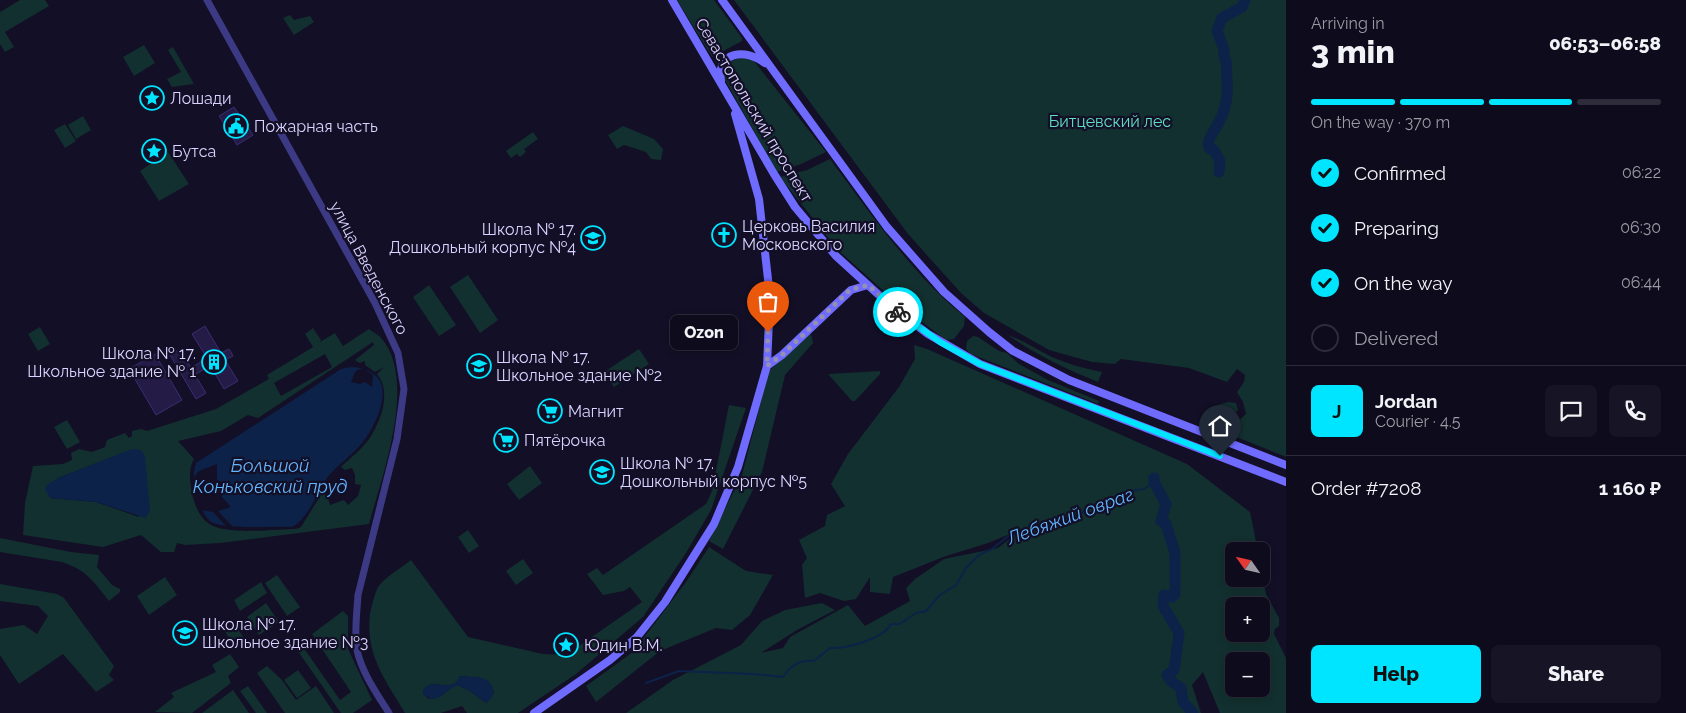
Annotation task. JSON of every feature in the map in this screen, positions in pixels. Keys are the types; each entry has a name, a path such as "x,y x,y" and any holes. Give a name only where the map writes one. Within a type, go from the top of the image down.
{"main road":[{"name":"Севастопольский проспект","path":"672,0 795,207 836,256 916,326 953,350 980,364 1286,482"},
{"name":"Севастопольский проспект","path":"722,0 887,227 944,292 975,321 1013,350 1069,380 1286,465"},
{"path":"721,84 721,68 727,60 736,54 744,53 769,66"},
{"path":"534,713 610,660 637,637 665,602 714,524 750,432 767,366 770,297 759,199 732,102"},
{"path":"767,366 811,328 850,290 868,285"}],"street":[{"name":"улица Введенского","path":"207,0 374,303 398,353 404,389 402,408 388,479 358,595 357,613 357,649 363,668 389,713"}],"green space":[{"path":"20,0 45,0 49,6 5,32 14,47 5,52 0,44 0,12"},
{"path":"677,0 714,0 742,38 742,41 712,57"},
{"name":"Битцевский лес","path":"734,0 1286,0 1286,457 1234,436 1233,430 1238,421 1246,414 1243,402 1237,392 1244,382 1245,375 1237,369 1227,382 1189,368 1121,359 1115,364 1092,362 1049,350 984,313 961,293 908,234"},
{"path":"290,15 294,20 310,16 314,22 294,35 283,18"},
{"path":"144,45 155,63 134,76 123,57"},
{"path":"173,47 194,84 172,87 167,79 181,72 168,50"},
{"path":"743,57 753,60 826,152 801,164 777,172 724,78 725,70 729,63"},
{"path":"83,116 91,130 76,139 68,125"},
{"path":"65,124 76,141 65,148 54,130"},
{"path":"623,126 654,139 663,149 661,160 651,159 646,152 624,145 617,149 608,135"},
{"path":"533,132 538,139 524,149 526,152 520,157 517,154 511,158 506,151"},
{"path":"168,152 189,184 159,201 140,171"},
{"path":"830,159 876,222 909,262 945,300 965,317 964,326 954,339 946,340 898,304 838,250 780,177 807,170"},
{"path":"468,275 498,320 480,333 450,287"},
{"path":"429,285 456,325 439,336 413,297"},
{"path":"40,327 50,344 38,351 28,334"},
{"path":"313,328 321,340 320,342 335,333 343,346 369,329 381,338 392,356 397,378 394,429 382,481 369,524 220,543 185,545 177,543 174,552 161,552 141,535 103,547 23,535 25,503 33,466 63,464 72,460 71,453 79,449 92,452 105,447 107,440 125,433 129,438 132,436 132,431 141,429 147,431 216,409 269,379 267,375 313,347 305,334","holes":["373,342 374,345 355,360 360,363 365,361 365,365 375,372 384,367 377,374 384,389 383,406 381,415 369,439 341,467 345,470 352,468 355,475 355,484 361,485 358,496 348,505 344,500 330,505 327,495 322,493 301,527 296,529 237,531 216,527 208,523 197,510 192,493 190,471 194,459 178,441 221,431 248,415 258,418","325,354 332,367 281,396 274,383","123,453 139,517 96,502 50,498 58,478"]},
{"path":"810,334 813,343 785,375 762,472 723,549 709,541 742,475 769,371"},
{"path":"1008,335 1059,360 1102,372 1098,382 1051,361"},
{"path":"973,336 978,337 999,351 1007,353 1019,364 1048,380 1099,401 1098,404 971,354 966,349 967,341"},
{"path":"914,345 927,349 1187,464 1250,512 1256,542 1225,542 1225,588 1265,588 1268,597 1225,597 1225,642 1270,642 1270,601 1279,618 1279,626 1275,629 1274,634 1286,658 1286,713 1220,713 1203,672 1192,685 1201,713 626,713 673,680 741,645 762,621 785,610 822,603 835,610 797,630 761,653 783,648 790,637 848,605 865,626 910,601 906,588 915,579 944,559 998,548 1022,529 893,577 890,594 870,592 870,577 856,599 844,601 820,593 805,598 802,565 807,558 799,540 825,526 827,515 845,506 831,484 848,454 899,387 915,359"},
{"path":"639,349 649,364 614,387 604,372"},
{"path":"880,371 880,374 855,401 852,401 828,374"},
{"path":"1228,402 1236,403 1238,410 1213,425 1205,422 1203,418 1214,406"},
{"path":"729,405 746,408 711,510 686,553 643,617 576,674 518,713 467,713 462,706 441,713 405,713 378,666 369,628 370,613 378,587 389,576 411,560 468,637 543,654 566,655 642,602 630,587 624,591 603,595 587,574 597,568 603,575 706,504 712,491","holes":["460,676 484,679 494,692 486,703 470,691 457,685 440,697 427,698 423,690 427,687 433,684 451,685 457,682"]},
{"path":"67,420 80,442 67,449 54,427"},
{"path":"530,466 542,483 519,500 507,484"},
{"path":"468,530 479,546 469,553 458,537"},
{"path":"0,538 71,552 99,555 97,567 112,585 120,589 120,592 109,601 89,577 71,565 0,552"},
{"path":"709,547 746,571 773,575 750,615 732,630 716,628 660,651 596,702 586,686 633,652 686,582"},
{"path":"523,559 533,573 516,585 506,571"},
{"path":"277,575 300,607 287,616 265,583"},
{"path":"165,577 177,595 149,615 137,596"},
{"path":"261,582 267,593 240,611 234,600"},
{"path":"0,584 57,594 64,598 114,666 109,675 114,680 96,692 63,654 19,684 0,655 0,629 24,625 37,634 48,616 38,606 0,601"},
{"path":"266,603 279,622 259,635 247,617"},
{"path":"343,611 348,616 348,649 372,700 353,713 341,713 295,647 301,644 340,700 351,692 312,634"},
{"path":"235,624 245,640 235,647 224,630"},
{"path":"230,654 239,667 228,676 231,683 192,713 155,712 174,697 171,693 216,672 212,665"},
{"path":"267,666 282,680 296,700 316,686 334,713 285,713 257,673"},
{"path":"298,670 311,688 297,698 284,680"},
{"path":"248,686 267,713 256,713 240,691"},
{"path":"233,690 249,713 202,713"}],"water":[{"name":"Большой Коньковский пруд","path":"350,367 365,370 378,378 382,385 383,393 380,411 363,442 325,481 311,507 301,520 291,527 237,527 216,524 210,521 202,510 195,489 196,463 341,369"},
{"path":"132,449 141,450 145,456 150,510 146,518 96,502 50,498 45,489 47,485 58,478"},
{"path":"460,676 480,677 488,681 493,690 492,697 486,703 470,691 457,685 437,698 428,698 423,694 423,690 430,685 451,685 457,682"}],"pier":[{"path":"359,369 364,369 373,375 372,387 365,382 360,384 351,382 355,372"},
{"path":"217,464 217,480 233,486 221,496 231,507 218,511 233,527 226,526 213,512 202,510 195,489 194,477 199,471"}],"building":[{"name":"Пожарная часть","path":"234,107 253,135 237,145 219,116"},
{"name":"Церковь Василия Московского","path":"728,228 732,234 720,243 715,236"},
{"name":"Школа № 17. Школьное здание № 1","path":"205,326 221,353 229,349 231,352 233,356 225,360 238,381 224,389 210,365 195,375 206,393 196,399 170,355 180,349 191,368 207,358 192,334"},
{"path":"155,354 182,400 156,415 129,369"}],"waterway":[{"path":"1219,172 1220,161 1208,144 1223,113 1227,99 1226,61 1224,49 1217,31 1222,18 1242,7 1245,0"},
{"path":"1154,478 1154,482 1166,504 1161,521 1166,524 1175,553 1175,594 1172,597 1164,595 1163,606 1179,633 1174,670 1167,675 1172,682 1181,688 1183,702 1193,713"},
{"name":"Лебяжий овраг","path":"646,683 679,671 783,677 796,664 804,661 814,661 830,648 845,647 864,642 880,634 891,624 900,624 916,613 926,611 940,595 956,585 966,568 979,555 992,549 1011,534 1040,525 1043,522 1056,522 1059,517 1067,518 1090,508 1102,508 1114,498 1144,489 1154,482"}],"way so far":[{"path":"768,332 767,366 782,355 850,290 868,285 898,312"}],"place":[{"name":"Лошади","path":"152,98"},
{"name":"Пожарная часть","path":"236,126"},
{"name":"Бутса","path":"154,151"},
{"name":"Церковь Василия Московского","path":"724,235"},
{"name":"Школа № 17. Дошкольный корпус №4","path":"593,238"},
{"name":"Ozon","path":"768,332"},
{"name":"Школа № 17. Школьное здание № 1","path":"214,362"},
{"name":"Школа № 17. Школьное здание №2","path":"479,366"},
{"name":"Магнит","path":"550,411"},
{"name":"Пятёрочка","path":"506,440"},
{"name":"Школа № 17. Дошкольный корпус №5","path":"602,472"},
{"name":"Школа № 17. Школьное здание №3","path":"185,633"},
{"name":"Юдин В.М.","path":"566,645"}],"route":[{"path":"898,312 940,342 980,364 1220,456"}]}
